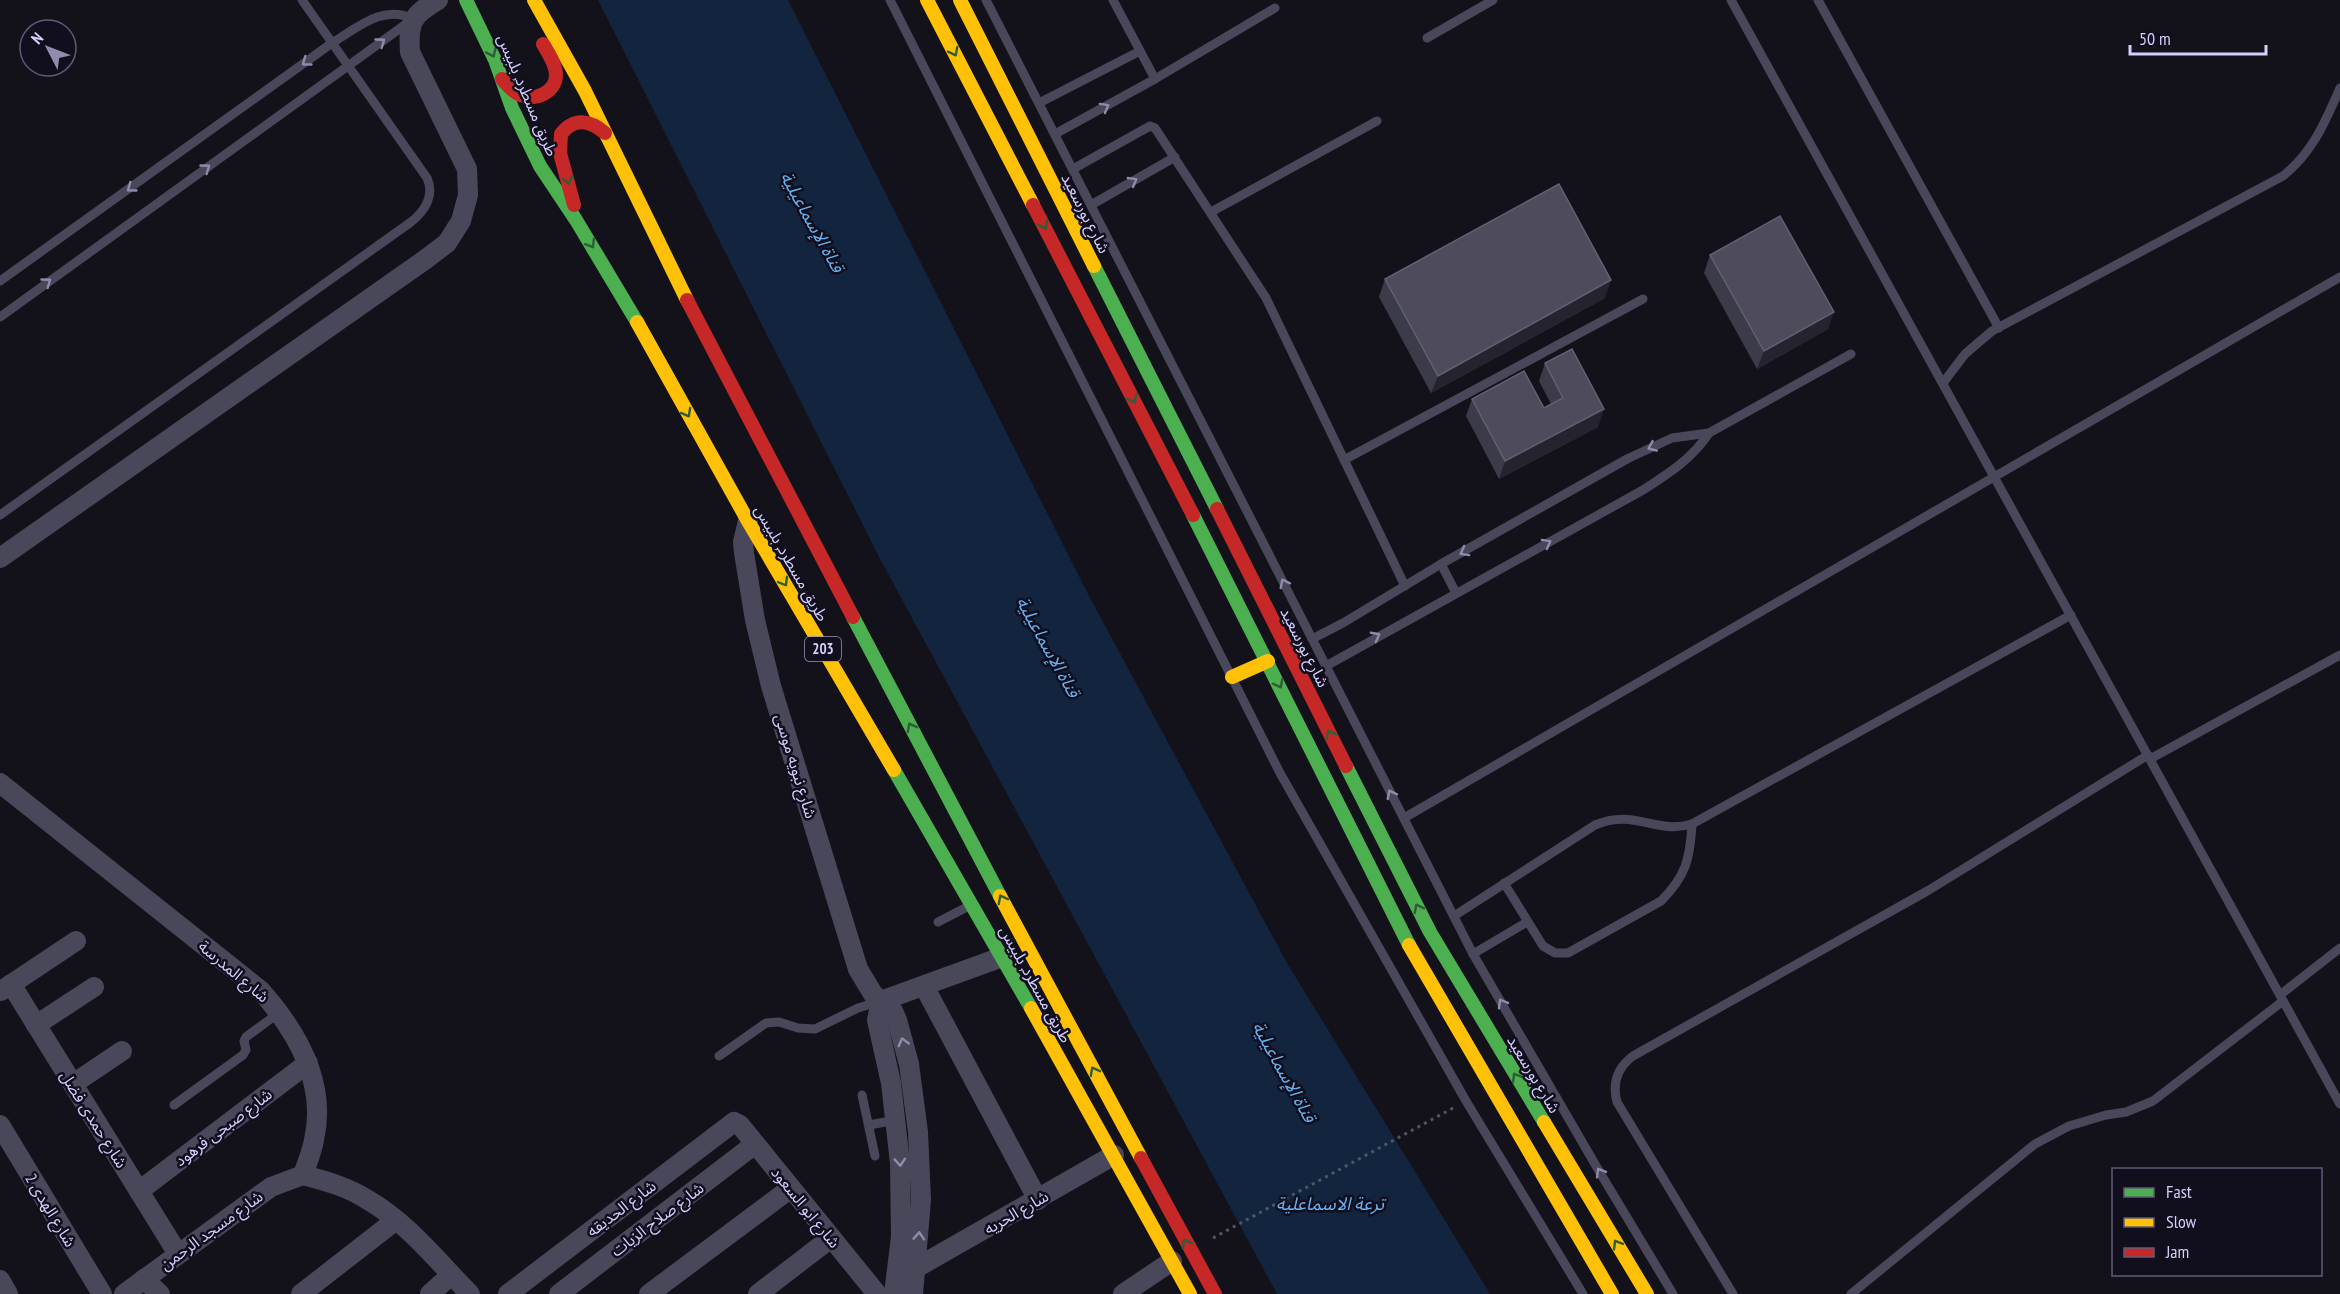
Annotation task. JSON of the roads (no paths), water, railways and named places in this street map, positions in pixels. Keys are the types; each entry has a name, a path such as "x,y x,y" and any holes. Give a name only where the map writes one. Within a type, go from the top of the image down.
{"main road":[{"name":"طريق مسطرد, بلبيس","path":"466,0 495,60 525,138 540,166 622,296 748,521 973,904 1190,1294"},
{"path":"502,79 516,94 526,98 536,98 545,94 556,77 555,68 536,27 529,0"},
{"name":"طريق مسطرد, بلبيس","path":"534,0 567,57 670,268 1025,944 1215,1294"},
{"path":"927,0 1268,661 1421,968 1612,1294"},
{"name":"شارع بورسعيد","path":"960,0 1430,932 1647,1294"},
{"path":"576,220 570,186 559,154 558,144 561,134 567,126 586,121 595,124 605,133"},
{"path":"1232,677 1268,661"}],"street":[{"path":"0,558 447,243 461,220 468,195 467,169 410,52 410,27 417,10 438,0"},
{"name":"شارع نبويه موسى","path":"748,521 743,542 744,553 755,620 771,686 858,969 865,982 893,1011 909,1064 918,1132 921,1200 913,1294"},
{"name":"شارع المدرسة","path":"0,783 260,990 280,1012 296,1036 308,1063 316,1100 315,1138 303,1175"},
{"path":"6,987 76,941"},
{"path":"880,1294 901,1237 902,1200 891,1083 877,1020 881,1001 1002,957"},
{"path":"924,986 1038,1200"},
{"name":"شارع حمدى فضل","path":"6,987 36,1025 178,1254"},
{"path":"36,1025 94,987"},
{"path":"73,1084 122,1051"},
{"name":"شارع صبحى فرهود","path":"139,1191 308,1063"},
{"name":"شارع ابو السعود","path":"734,1122 740,1125 831,1238 880,1294"},
{"name":"شارع الحديقه","path":"508,1294 734,1122"},
{"name":"شارع الهدى 2","path":"0,1125 102,1294"},
{"name":"شارع صلاح الزيات","path":"559,1294 755,1144"},
{"name":"شارع الحريه","path":"916,1268 1114,1155"},
{"path":"303,1175 337,1184 368,1199 396,1220 470,1294"},
{"name":"شارع مسجد الرحمن","path":"124,1294 271,1187 303,1175"},
{"path":"649,1294 790,1188"},
{"path":"301,1294 396,1220"},
{"path":"758,1294 831,1238"},
{"path":"1123,1294 1172,1261"},
{"path":"430,1294 452,1275"},
{"path":"144,1279 160,1294"},
{"path":"0,1280 8,1294"}],"lane":[{"path":"0,515 422,212 430,195 430,183 302,0"},
{"path":"890,0 1280,773 1466,1101 1583,1294"},
{"path":"986,0 1473,954 1673,1294"},
{"path":"1113,0 1155,79"},
{"path":"1427,38 1493,0"},
{"path":"1731,0 2340,1104"},
{"path":"1820,1 1999,328"},
{"path":"1055,134 1155,79 1275,8"},
{"path":"0,281 332,43 379,16 417,10"},
{"path":"0,317 349,65 417,10"},
{"path":"1039,103 1140,51"},
{"path":"1943,383 1971,348 1985,335 2283,176 2313,146 2340,88"},
{"path":"1211,212 1377,121"},
{"path":"1073,168 1150,126 1155,128 1266,298 1405,586"},
{"path":"1091,205 1175,157"},
{"path":"1404,818 2340,277"},
{"path":"1344,460 1643,299"},
{"path":"1312,639 1649,448 1672,438 1708,433 1851,354"},
{"path":"1326,666 1643,490 1700,447 1708,433"},
{"path":"1441,564 1456,593"},
{"path":"1454,916 1604,822 1633,819 1672,828 1692,824 2071,615"},
{"path":"1733,1294 1617,1102 1615,1085 1620,1069 1633,1056 1929,890 2149,757 2340,655"},
{"path":"1504,883 1543,946 1562,954 1575,950 1661,901 1679,881 1685,869 1690,856 1692,824"},
{"path":"938,922 973,904"},
{"path":"1473,954 1527,922"},
{"path":"1851,1294 2035,1144 2069,1126 2106,1115 2126,1112 2153,1101 2282,998 2340,948"},
{"path":"719,1056 766,1023 779,1022 798,1028 815,1029 858,1008 881,1001"},
{"path":"174,1105 243,1054 246,1050 244,1041 246,1036 280,1012"},
{"path":"862,1095 875,1155"},
{"path":"868,1125 896,1120"}],"water":[{"name":"ترعة الاسماعلية","path":"598,0 788,0 1089,596 1287,963 1490,1294 1277,1294 878,555"}],"water label":[{"name":"قناة الإسماعيلية","path":"812,222"},
{"name":"قناة الإسماعيلية","path":"1048,647"},
{"name":"قناة الإسماعيلية","path":"1284,1072"}]}
